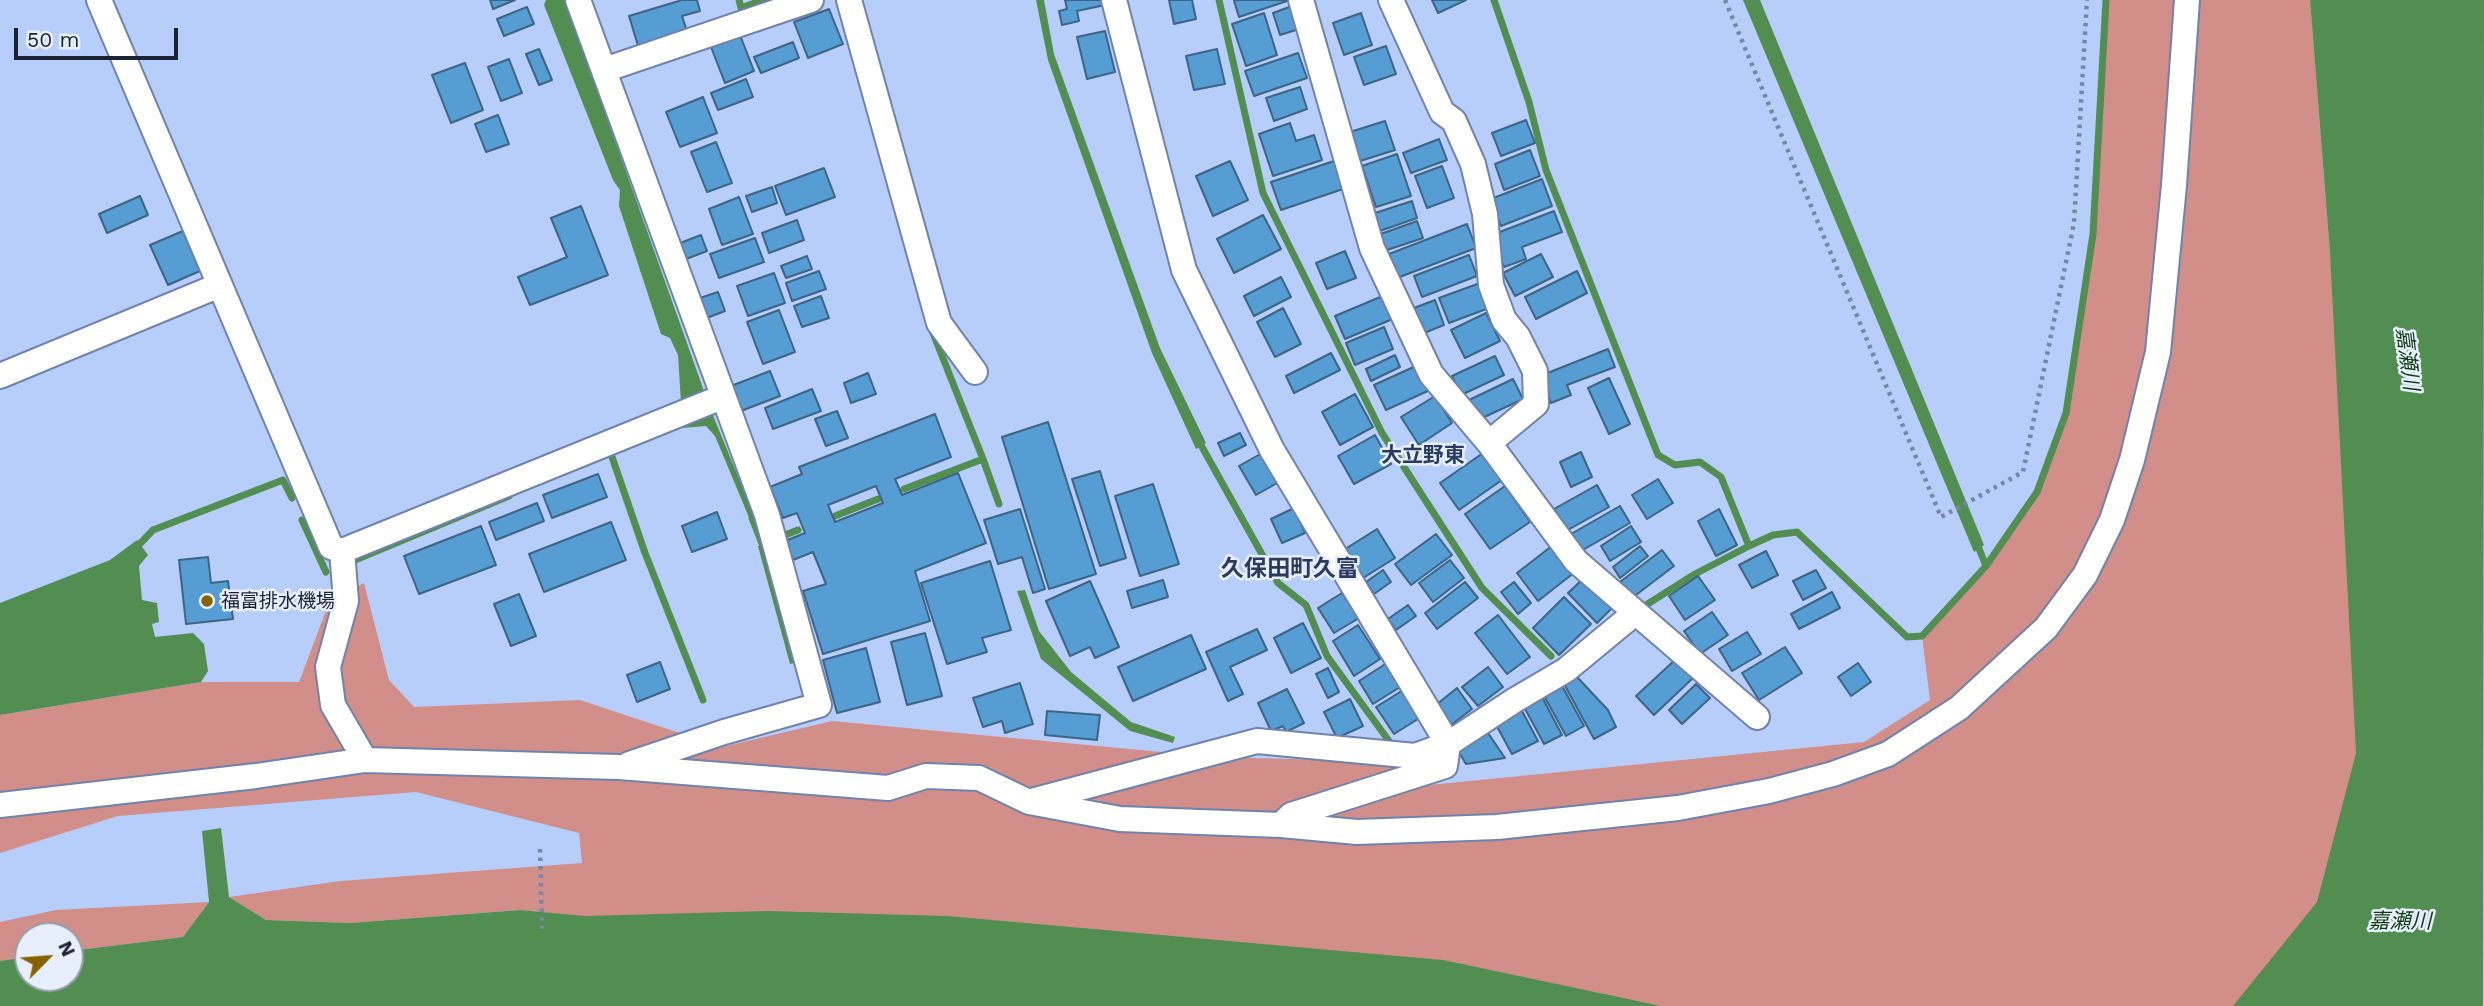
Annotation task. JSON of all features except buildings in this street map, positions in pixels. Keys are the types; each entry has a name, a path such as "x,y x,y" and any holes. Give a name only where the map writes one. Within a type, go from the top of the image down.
{"street":[{"path":"99,0 331,547 342,551 709,402"},
{"path":"578,0 604,70 709,402 766,515 819,705 724,732 619,767"},
{"path":"604,70 811,0"},
{"path":"849,0 939,323 975,372"},
{"path":"1114,0 1184,270 1272,450 1448,744 1445,766 1291,816 1281,825"},
{"path":"1301,0 1372,248 1431,374 1489,443 1576,561 1757,717"},
{"path":"1391,0 1442,112 1454,121 1473,164 1485,215 1490,285 1504,320 1518,337 1535,371 1536,404 1489,443"},
{"path":"0,805 256,776 365,760 619,767 888,788 926,776 979,778 1029,802 1120,820 1281,825 1357,832 1497,827 1678,808 1745,797 1833,774 1888,754 1959,708 2046,628 2085,575 2112,520 2132,460 2158,352 2174,185 2187,0"},
{"path":"0,376 220,285"},
{"path":"342,551 346,601 328,667 333,705 365,760"},
{"path":"1029,802 1257,741 1415,756 1448,744 1566,670 1635,613"}],"path":[{"path":"1725,0 1941,516 2023,472 2074,223 2087,0"},
{"path":"540,849 542,929"}],"shaded area":[{"path":"2106,0 2310,0 2330,253 2384,805 2314,1006 1489,1006 520,910 350,923 266,920 229,897 340,881 582,863 579,833 416,792 118,816 0,853 0,715 201,682 299,682 330,600 364,583 389,680 414,707 580,700 722,747 832,721 1215,757 1403,762 1419,786 1864,742 1930,700 1922,636 1986,566 2037,492 2066,413 2093,234"},
{"path":"209,902 183,937 84,949 84,922 14,922 14,959 0,961 0,922 56,910"}],"water":[{"path":"546,0 565,0 704,391 681,402 678,355 670,338 661,334 619,206 620,190 613,180 544,5"},
{"path":"1036,0 1044,0 1054,54 1160,348 1206,443 1196,449 1152,353 1048,60"},
{"path":"1743,0 1760,0 1984,545 1974,552"},
{"name":"嘉瀬川","path":"2310,0 2484,0 2483,1006 2233,1006 2317,902 2356,753 2330,253"},
{"path":"712,413 758,525 753,527 715,436 706,426 682,428 643,440"},
{"path":"137,540 148,555 139,566 142,600 157,603 159,622 152,624 155,637 193,633 204,644 208,671 201,682 0,715 0,603 110,560"},
{"path":"765,545 803,661 790,664 758,546"},
{"path":"1025,590 1039,631 1071,672 1131,722 1175,737 1173,743 1130,731 1041,659 1017,591"},
{"path":"221,828 229,897 266,920 350,923 520,910 585,916 768,911 947,916 1443,960 1661,1006 0,1006 0,961 14,959 14,992 84,992 84,949 183,937 209,902 202,831"}],"waterway":[{"path":"739,0 741,8 763,0"},
{"path":"1219,0 1263,193 1382,433 1482,588 1551,656"},
{"path":"1494,0 1529,102 1546,170 1658,455 1675,465 1700,462 1721,477 1749,546"},
{"path":"1646,605 1695,574 1749,546 1773,535 1797,532 1907,637 1922,636 1986,566 2037,492 2066,413 2093,234 2106,0"},
{"path":"904,489 983,459 931,328"},
{"path":"1197,438 1278,583 1306,605 1327,656 1389,741"},
{"path":"611,454 645,553 703,700"},
{"path":"983,459 999,504"},
{"path":"133,551 153,530 283,480 292,498"},
{"path":"355,560 509,496"},
{"path":"835,516 878,499"},
{"path":"752,518 763,546"},
{"path":"302,520 326,572"},
{"path":"780,537 798,530"},
{"path":"1976,541 1986,566"}],"place":[{"name":"福富排水機場","path":"207,601"}],"district":[{"name":"大立野東","path":"1423,456"},
{"name":"久保田町久富","path":"1290,569"}]}
